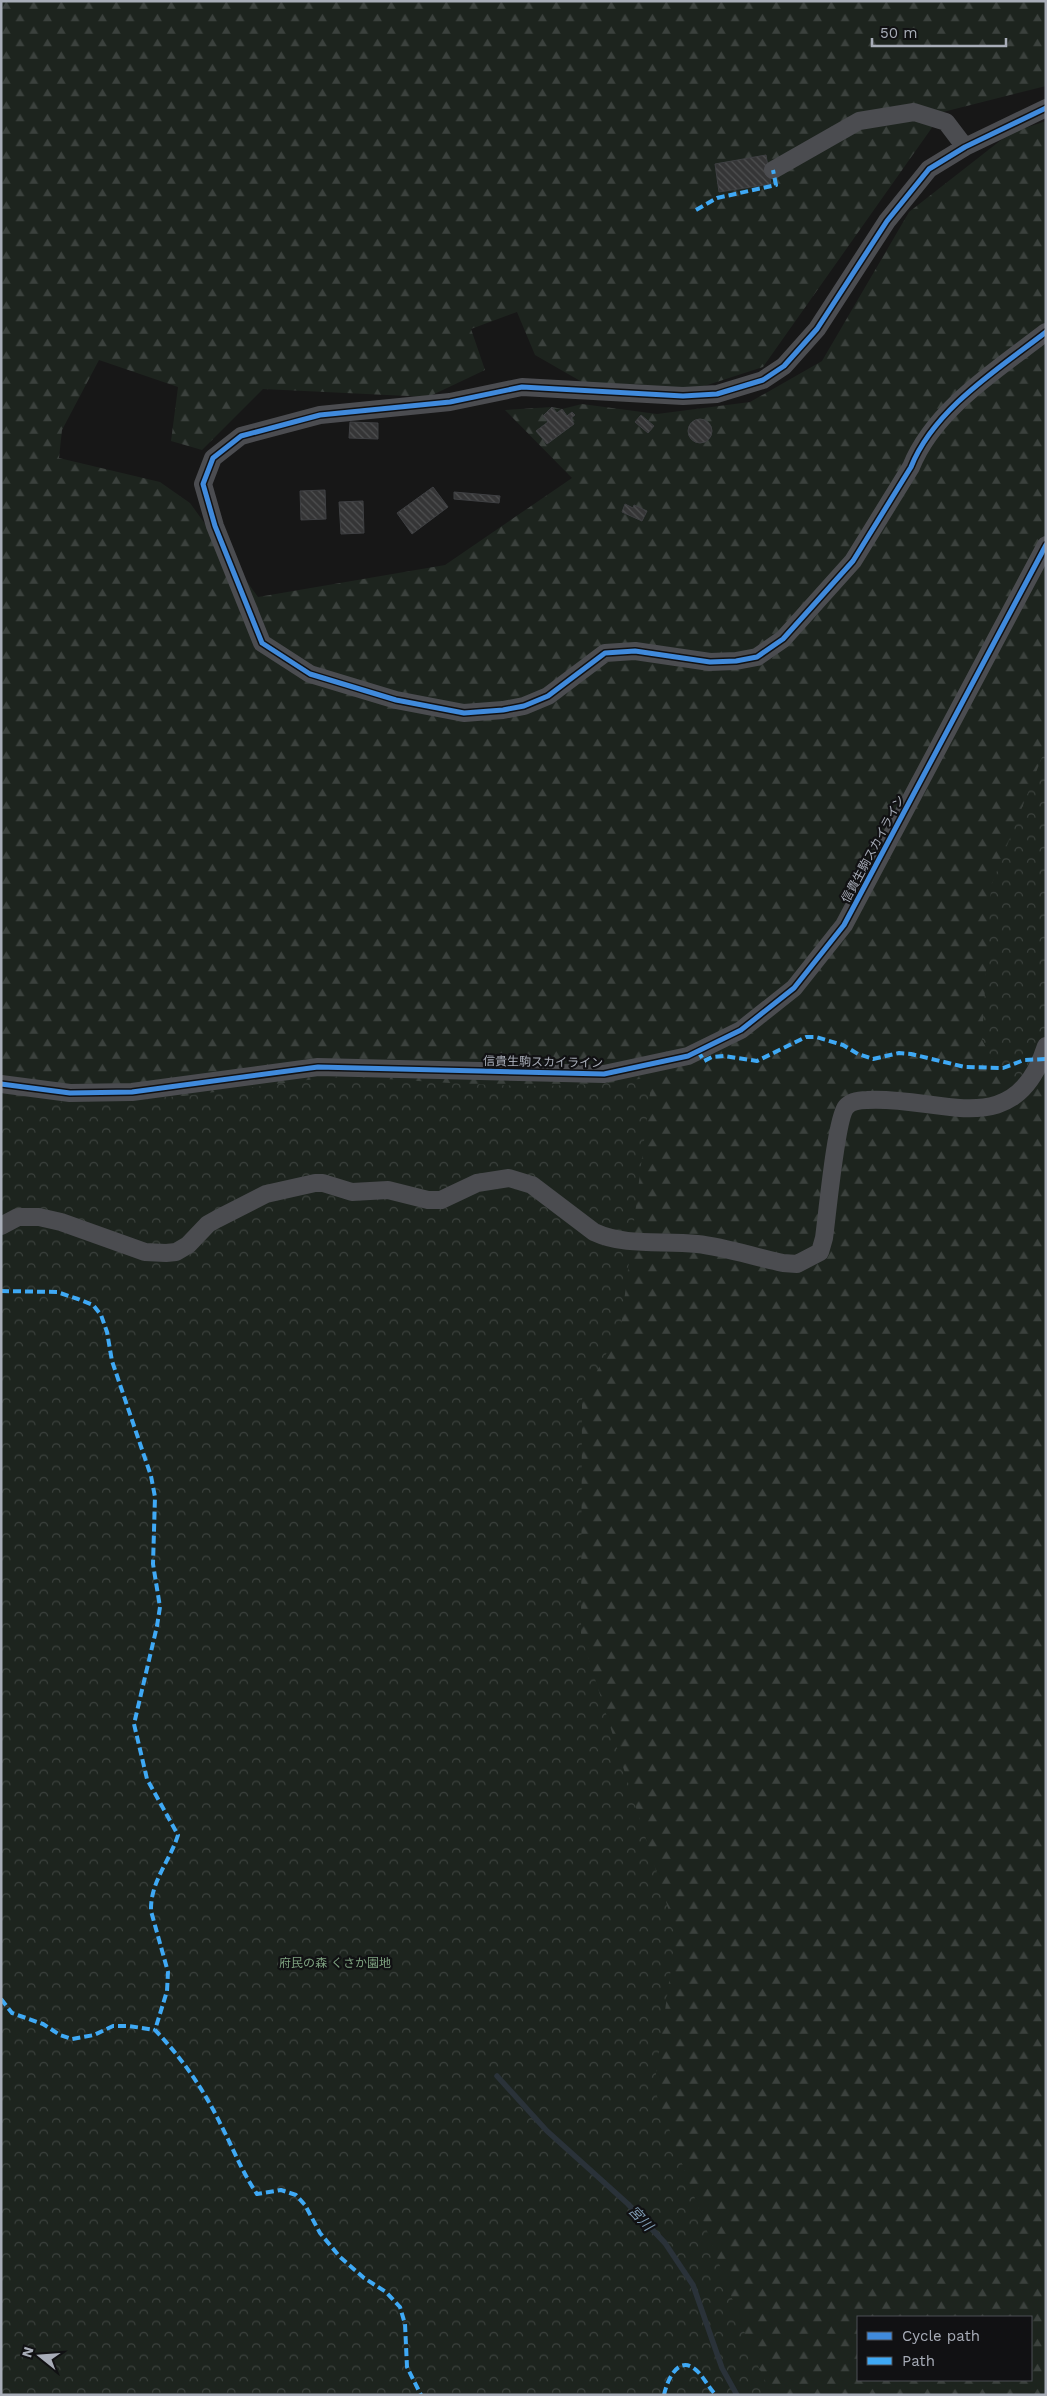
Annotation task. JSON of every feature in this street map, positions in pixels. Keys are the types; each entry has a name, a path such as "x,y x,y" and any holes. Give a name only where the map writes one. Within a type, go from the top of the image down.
{"street":[{"path":"1046,108 965,147 929,169 918,180 887,221 817,329 784,366 763,380 717,394 683,396 522,387 450,402 320,415 241,436 213,458 203,484 215,526 262,642 310,674 396,700 464,712 503,710 524,706 548,696 605,652 635,651 710,662 736,661 757,657 783,639 853,561 911,467 917,452 945,417 966,393 1046,332"},
{"path":"773,170 859,121 914,112 946,122 965,147"},
{"name":"信貴生駒スカイライン","path":"1,1084 70,1093 132,1092 318,1068 604,1074 688,1056 741,1030 794,988 844,925 1046,545"},
{"path":"1,1226 18,1217 39,1217 61,1222 145,1252 166,1253 176,1252 188,1245 208,1224 217,1218 266,1194 314,1183 323,1183 352,1192 388,1190 428,1200 441,1200 477,1183 510,1178 532,1185 594,1232 605,1238 633,1242 696,1244 783,1263 797,1264 820,1252 824,1238 839,1129 844,1109 849,1104 874,1100 975,1110 991,1107 1018,1093 1026,1086 1040,1064 1046,1046"}],"green space":[{"path":"1,1 1046,1 1046,86 943,112 763,367 692,390 582,382 535,355 517,312 471,329 485,370 428,397 263,389 202,450 171,441 178,387 99,360 62,430 59,458 160,482 190,503 258,597 445,565 572,478 505,410 552,407 562,409 582,404 657,414 750,402 822,361 909,212 1010,133 1046,121 1046,2395 1,2395"},
{"path":"1046,747 1046,1089 1003,1079 982,1040 991,886"},
{"name":"府民の森 くさか園地","path":"350,1077 464,1084 539,1086 577,1085 652,1077 621,1326 582,1399 581,1635 676,1933 654,2088 753,2355 772,2395 1,2395 1,1099 69,1103 184,1096 323,1078"}],"building":[{"path":"766,155 771,184 719,192 715,164"},
{"path":"552,407 557,413 562,409 567,416 572,412 575,415 571,418 574,424 547,444 536,431 548,422 543,416"},
{"path":"641,415 654,426 648,433 635,422"},
{"path":"700,419 709,422 712,431 709,440 700,443 691,440 688,431 691,422"},
{"path":"350,422 378,423 378,439 349,438"},
{"path":"433,487 448,507 412,534 397,513"},
{"path":"325,490 326,519 301,520 300,491"},
{"path":"454,492 500,496 499,503 454,499"},
{"path":"363,501 364,533 341,534 339,502"},
{"path":"625,504 633,508 634,505 647,511 642,521 622,512"}],"waterway":[{"name":"宮川","path":"497,2076 547,2131 628,2204 665,2243 693,2285 722,2368 737,2395"}],"marked path":[{"path":"696,210 717,198 776,185 773,170"},
{"path":"698,1051 704,1061 712,1057 724,1056 757,1061 806,1037 816,1037 843,1045 858,1054 873,1059 899,1053 911,1054 965,1067 1003,1068 1024,1060 1046,1059"},
{"path":"1,1291 57,1292 93,1305 101,1315 107,1332 112,1361 151,1476 155,1497 153,1564 160,1607 134,1724 147,1779 178,1835 157,1881 152,1900 151,1911 168,1972 167,1991 155,2030 183,2063 200,2087 257,2194 281,2190 296,2195 305,2205 320,2233 340,2257 364,2278 386,2292 400,2307 405,2324 407,2367 421,2395"},
{"path":"1,1999 12,2013 43,2024 60,2035 72,2039 94,2035 113,2026 129,2026 155,2030"},
{"path":"664,2395 674,2371 684,2365 696,2370 716,2395"}],"cycle path":[{"path":"1046,108 965,147 929,169 887,221 817,329 784,366 763,380 717,394 683,396 522,387 450,402 320,415 241,436 213,458 203,484 215,526 262,643 310,674 396,700 464,713 503,710 524,706 548,696 605,653 635,651 710,662 736,661 757,657 783,639 853,561 911,467 921,446 935,427 969,392 1046,332"},
{"path":"1,1084 70,1093 132,1092 318,1067 604,1074 688,1056 741,1030 794,988 844,925 1046,545"}]}
